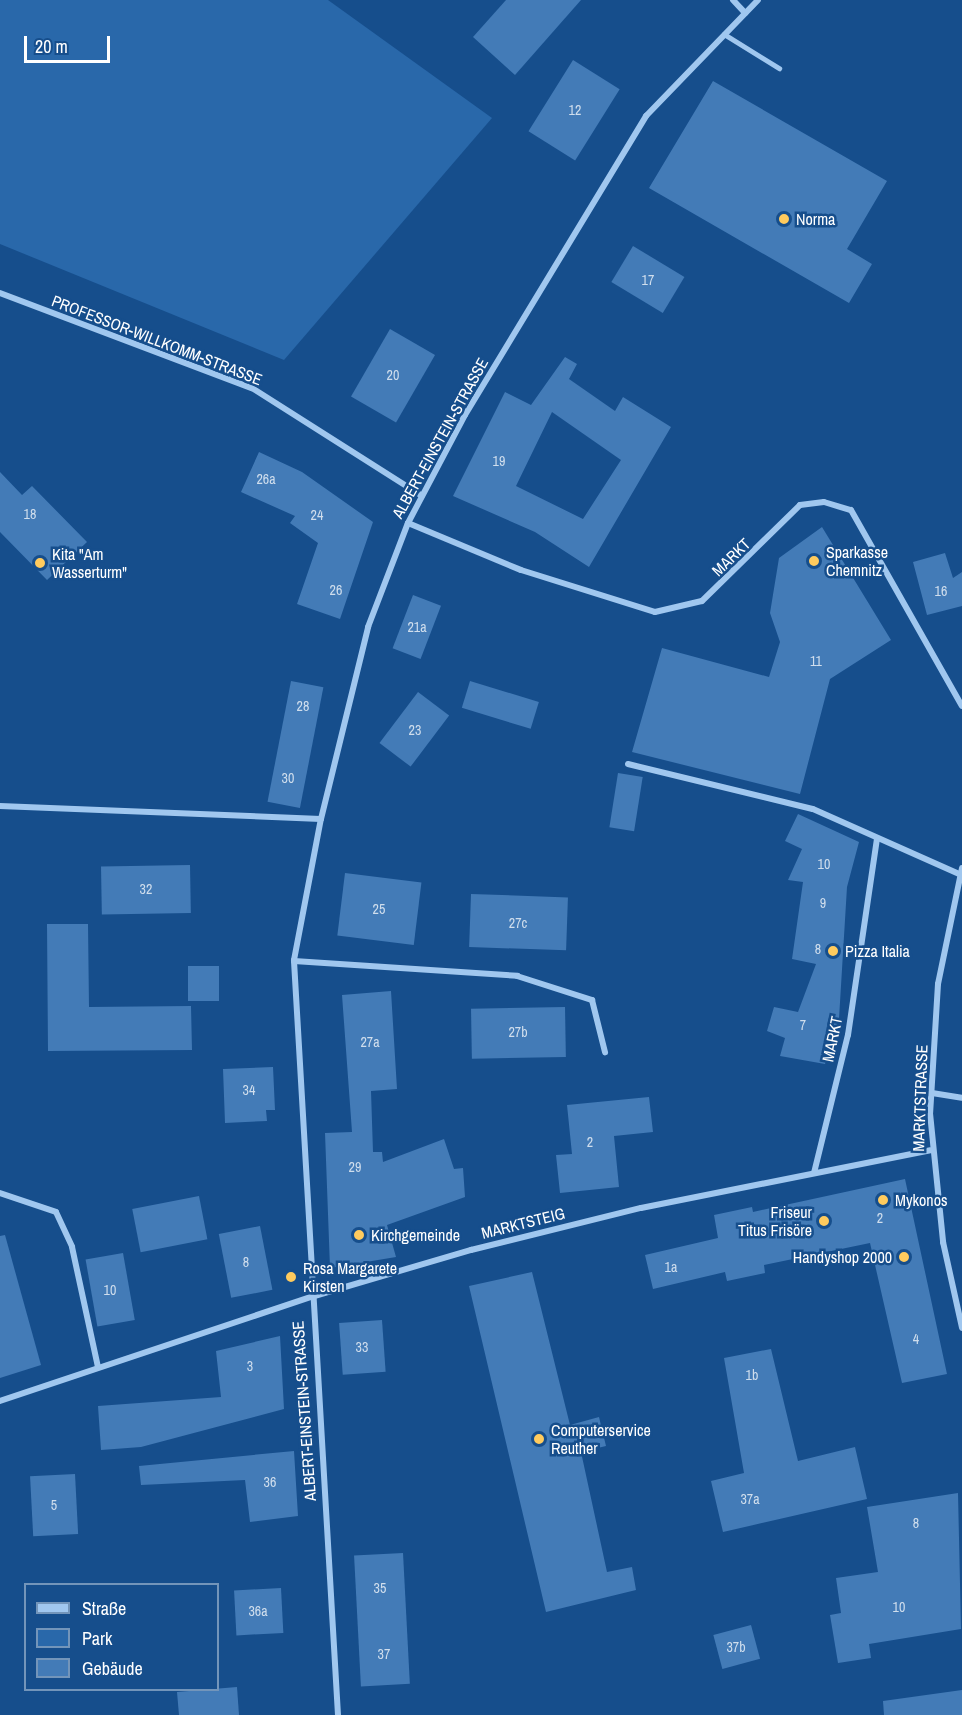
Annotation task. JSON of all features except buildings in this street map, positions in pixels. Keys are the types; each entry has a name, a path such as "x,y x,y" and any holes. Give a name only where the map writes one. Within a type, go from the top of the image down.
{"street":[{"path":"733,0 745,13"},
{"name":"ALBERT-EINSTEIN-STRASSE","path":"338,1715 311,1297 294,961 321,819 368,627 408,524 465,415 646,116 758,0"},
{"name":"PROFESSOR-WILLKOMM-STRASSE","path":"0,293 252,388 422,496"},
{"name":"MARKT","path":"408,524 521,570 655,612 702,601 800,505 825,502 851,510 962,706"},
{"path":"628,764 813,809 877,838 960,871"},
{"path":"0,806 321,819"},
{"name":"MARKT","path":"814,1173 848,1035 877,838"},
{"name":"MARKTSTRASSE","path":"960,871 938,984 930,1150 962,1329"},
{"path":"294,961 517,976 592,1000 605,1052"},
{"path":"932,1093 962,1098"},
{"name":"MARKTSTEIG","path":"0,1401 311,1297 629,1210 930,1150"},
{"path":"0,1193 56,1212 72,1247 98,1367"}],"lane":[{"path":"724,34 780,68"}],"green space":[{"path":"0,0 328,0 492,118 284,360 0,244"}],"place":[{"name":"Norma","path":"784,219"},
{"name":"Sparkasse Chemnitz","path":"814,561"},
{"name":"Kita \"Am Wasserturm\"","path":"40,563"},
{"name":"Pizza Italia","path":"833,951"},
{"name":"Mykonos","path":"883,1200"},
{"name":"Friseur Titus Frisöre","path":"824,1221"},
{"name":"Kirchgemeinde","path":"359,1235"},
{"name":"Handyshop 2000","path":"904,1257"},
{"name":"Rosa Margarete Kirsten","path":"291,1277"},
{"name":"Computerservice Reuther","path":"539,1439"}]}
